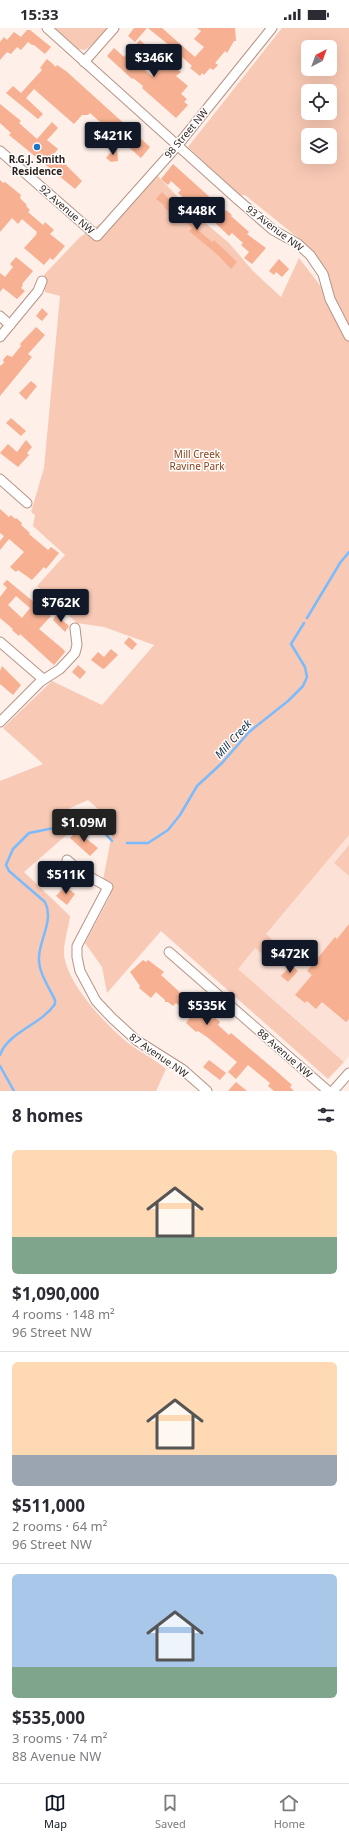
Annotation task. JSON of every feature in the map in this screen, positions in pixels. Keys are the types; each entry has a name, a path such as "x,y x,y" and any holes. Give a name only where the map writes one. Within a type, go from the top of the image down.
{"street":[{"name":"93 Avenue NW","path":"47,28 176,146 273,230 298,244 310,255 323,274 330,299 349,336"},
{"path":"84,62 114,28"},
{"name":"98 Street NW","path":"97,236 176,146 272,28"},
{"name":"92 Avenue NW","path":"0,151 97,236"},
{"path":"0,337 38,291 42,280"},
{"path":"0,316 10,325"},
{"path":"0,479 27,503"},
{"path":"0,722 43,680 63,667 75,653 77,645 76,628"},
{"path":"0,642 43,680"},
{"name":"87 Avenue NW","path":"67,860 86,875 108,887 77,946 78,963 96,1001 136,1040 182,1070 207,1091"},
{"name":"88 Avenue NW","path":"169,952 328,1091"},
{"path":"333,1091 349,1073"}],"shaded area":[{"path":"349,834 349,1056 344,1062 237,969"}],"green space":[{"path":"55,28 107,28 93,44 85,50 78,49"},
{"name":"Mill Creek Ravine Park","path":"282,28 349,28 349,835 266,934 289,954 278,967 255,948 238,969 344,1062 328,1079 161,931 107,993 102,967 85,943 110,896 103,880 114,823 88,800 59,813 71,831 24,872 70,916 64,946 64,955 72,979 80,991 99,1015 119,1035 133,1047 166,1069 156,1091 0,1091 0,781 43,764 3,728 52,681 102,705 154,645 104,627 77,623 37,586 65,555 33,526 35,515 31,512 44,468 60,296 45,292 44,275 80,237 103,222 137,190 157,175 191,211 229,243 253,271 281,297 299,258 329,297 323,274 298,244 302,241 245,195 239,196 188,147"},
{"path":"349,845 349,876 334,863"}],"building":[{"path":"134,28 147,28 135,42 128,36"},
{"path":"148,28 162,28 195,57 204,47 194,39 201,31 197,28 235,28 236,41 234,41 227,53 225,51 215,63 218,65 213,70 210,68 204,75 202,73 200,76 190,68 192,66"},
{"path":"27,30 30,30 51,47 45,54 28,42 21,50 17,47 11,54 7,52 0,60 0,42 4,37 7,40 14,32 21,37"},
{"path":"140,40 154,53 141,67 152,76 166,61 181,72 176,76 188,86 181,94 187,99 184,102 188,105 176,118 142,88 143,86 133,78 132,79 107,56 114,48 124,57"},
{"path":"47,59 56,67 57,65 66,71 150,147 141,158 90,113 88,115 82,115 74,124 34,89 26,98 43,114 38,119 6,93 13,86 21,93 42,70 40,68"},
{"path":"0,104 21,121 19,123 37,139 52,122 58,128 47,140 58,149 52,156 63,165 64,163 82,181 75,189 9,135 11,133 0,123"},
{"path":"117,145 118,161 111,162 106,158"},
{"path":"173,164 224,212 226,210 232,215 231,216 249,232 247,234 266,248 252,264 244,258 249,252 241,245 243,243 232,233 229,236 208,216 198,210 178,193 181,190 171,181 168,185 161,179"},
{"path":"0,180 3,183 5,182 21,195 20,198 30,210 28,212 43,225 45,222 54,230 50,234 65,246 53,260 50,258 44,265 24,248 37,232 22,219 18,224 12,218 0,232"},
{"path":"162,192 199,227 199,231 212,242 214,240 237,262 231,269 218,255 189,231 192,228 172,209 169,212 164,207 165,206 156,199"},
{"path":"16,257 33,271 22,284 23,285 21,288 25,291 17,299 3,288 0,292 0,273 5,277 13,267 10,264"},
{"path":"279,259 289,269 282,277 276,272 274,275 269,271"},
{"path":"42,308 48,314 42,321 36,316"},
{"path":"36,327 45,335 28,354 32,357 0,396 0,366 4,363 3,360 7,355 12,357 21,346 20,344"},
{"path":"31,381 37,386 26,400 19,393"},
{"path":"11,418 26,431 21,436 6,423"},
{"path":"26,440 32,447 27,453 29,455 18,467 0,453 8,444 17,452"},
{"path":"0,509 9,517 11,515 22,523 21,525 30,533 29,534 48,550 51,547 59,553 46,569 44,567 32,580 18,570 16,572 10,567 24,552 9,539 0,550 0,541 4,536 0,533"},
{"path":"7,580 51,616 39,629 65,652 54,665 0,618 0,597 7,588 3,584","holes":["16,596 30,608 22,618 8,605"]},
{"path":"56,615 69,626 65,632 53,620"},
{"path":"129,637 137,644 132,650 124,643"},
{"path":"111,649 118,655 105,668 103,669 91,660 98,652 104,657"},
{"path":"78,665 86,672 80,679 72,672"},
{"path":"2,666 21,685 13,695 0,684 0,671"},
{"path":"77,831 98,848 90,856 70,838"},
{"path":"65,886 75,894 67,905 56,896"},
{"path":"349,924 349,1019 346,1022 322,1002 316,1009 307,1001 305,1003 295,995 312,975 307,971 335,937 337,939"},
{"path":"143,960 146,962 148,960 164,972 161,975 185,997 188,994 220,1022 218,1025 229,1035 231,1033 292,1085 290,1087 294,1091 274,1091 268,1086 270,1083 248,1065 236,1079 228,1072 237,1062 207,1037 198,1031 196,1032 186,1023 191,1016 176,1003 173,1006 168,1002 165,1002 165,1000 156,992 151,998 139,988 140,986 130,972"},
{"path":"291,965 298,971 288,982 281,976"},
{"path":"209,1060 226,1073 220,1080 203,1067"},
{"path":"236,1082 247,1091 228,1091"}],"waterway":[{"name":"Mill Creek","path":"307,618 340,563 349,552"},
{"name":"Mill Creek","path":"127,843 148,843 168,830 180,815 197,786 222,763 249,732 288,701 303,686 307,677 305,667 291,644 304,623"},
{"name":"Mill Creek","path":"0,1055 10,1040 42,1018 55,1004 55,1000 44,979 39,963 40,950 48,916 47,909 45,902 9,871 6,865 13,849 29,833 54,828 84,816 91,818 112,841"},
{"name":"Mill Creek","path":"0,1066 14,1091"}],"place":[{"name":"R.G.J. Smith Residence","path":"37,147"}]}
